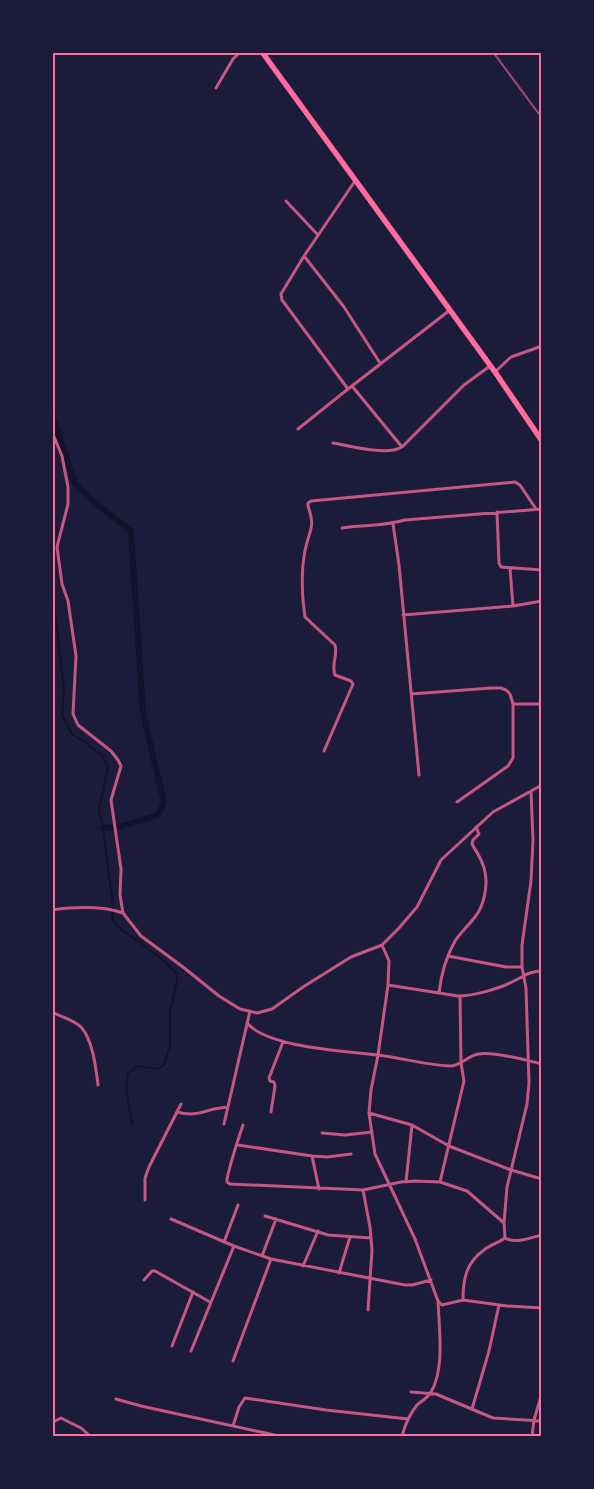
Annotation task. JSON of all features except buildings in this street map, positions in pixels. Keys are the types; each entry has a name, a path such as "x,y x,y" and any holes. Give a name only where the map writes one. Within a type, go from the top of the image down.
{"highway":[{"path":"262,52 491,366 542,441"}],"street":[{"path":"216,88 233,59 240,52"},
{"path":"356,180 283,289 281,294 282,300 350,387 402,447"},
{"path":"286,201 318,235"},
{"path":"304,256 344,307 380,363"},
{"path":"298,430 380,363 450,310"},
{"path":"495,372 511,357 542,346"},
{"path":"333,443 387,451 396,450 402,447 464,385 491,366"},
{"path":"52,432 62,456 68,486 68,504 57,547 61,577 68,601 76,656 73,714 78,725 111,751 120,766 111,800 120,870 120,895 123,913 141,936 218,996 240,1009 257,1012 272,1009 351,957 382,945 417,907 441,860 493,812 542,785"},
{"path":"324,751 353,684 336,675 333,666 335,645 305,617 303,585 305,552 313,522 308,503 311,501 515,482 520,485 536,509"},
{"path":"342,528 369,524 393,524 405,520 542,509"},
{"path":"497,512 501,567 542,570"},
{"path":"393,524 419,775"},
{"path":"510,568 513,606"},
{"path":"403,615 513,606 542,601"},
{"path":"411,694 501,688 510,694 513,704 513,751 511,763 457,802"},
{"path":"513,704 542,704"},
{"path":"505,1238 504,1223 507,1187 527,1104 529,1060 522,945 531,881 534,840 531,791"},
{"path":"439,993 441,977 448,956 464,928 476,916 482,904 486,885 486,871 472,844 479,834 476,827"},
{"path":"52,910 65,908 106,910 123,913"},
{"path":"382,945 389,961 388,985 369,1113 375,1154 415,1240 438,1301 439,1367 430,1394 418,1404 408,1419 402,1436"},
{"path":"448,956 506,967 522,967"},
{"path":"388,985 469,996 511,983 525,974 542,971"},
{"path":"440,1182 464,1081 461,1063 460,996"},
{"path":"224,1124 250,1011"},
{"path":"52,1012 81,1027 95,1062 98,1085"},
{"path":"247,1023 258,1033 283,1042 334,1051 378,1055 452,1066 477,1054 500,1055 542,1064"},
{"path":"271,1112 275,1086 274,1082 270,1081 269,1078 283,1042"},
{"path":"145,1200 145,1178 149,1167 180,1104"},
{"path":"177,1112 190,1116 217,1108 228,1107"},
{"path":"369,1113 412,1125 449,1146 511,1170 542,1179"},
{"path":"243,1125 238,1145 231,1158 228,1183 363,1190 406,1182 440,1182 466,1191 504,1223"},
{"path":"406,1182 412,1125"},
{"path":"322,1133 345,1135 372,1132"},
{"path":"238,1145 312,1156 327,1157 351,1154"},
{"path":"312,1156 319,1189"},
{"path":"363,1190 371,1238 372,1279 368,1310"},
{"path":"224,1242 238,1205"},
{"path":"265,1216 328,1235 371,1238"},
{"path":"171,1219 270,1259 412,1285 431,1280"},
{"path":"262,1256 276,1219"},
{"path":"303,1266 318,1232"},
{"path":"505,1238 516,1241 542,1235"},
{"path":"339,1273 350,1238"},
{"path":"463,1300 463,1288 469,1263 484,1249 505,1238"},
{"path":"192,1351 234,1246"},
{"path":"232,1362 270,1259"},
{"path":"144,1280 149,1273 155,1270 210,1302"},
{"path":"172,1346 193,1292"},
{"path":"438,1301 442,1304 463,1300 542,1308"},
{"path":"472,1409 489,1350 499,1305"},
{"path":"411,1392 436,1394 492,1418 542,1421"},
{"path":"532,1436 534,1420 542,1393"},
{"path":"233,1426 239,1407 245,1398 326,1410 408,1419"},
{"path":"116,1399 279,1436"},
{"path":"52,1424 55,1420 61,1418 80,1428 90,1436"}],"waterway":[{"path":"52,415 75,484 131,531 143,713 164,803 158,815 119,827 103,828"},
{"path":"52,586 64,690 62,713 64,720 73,735 102,756 108,767 99,810 113,905 112,919 118,927 158,956 177,973 170,1011 170,1045 164,1065 157,1069 138,1066 128,1073 126,1087 132,1125"}],"railway":[{"path":"493,52 542,118"}]}
